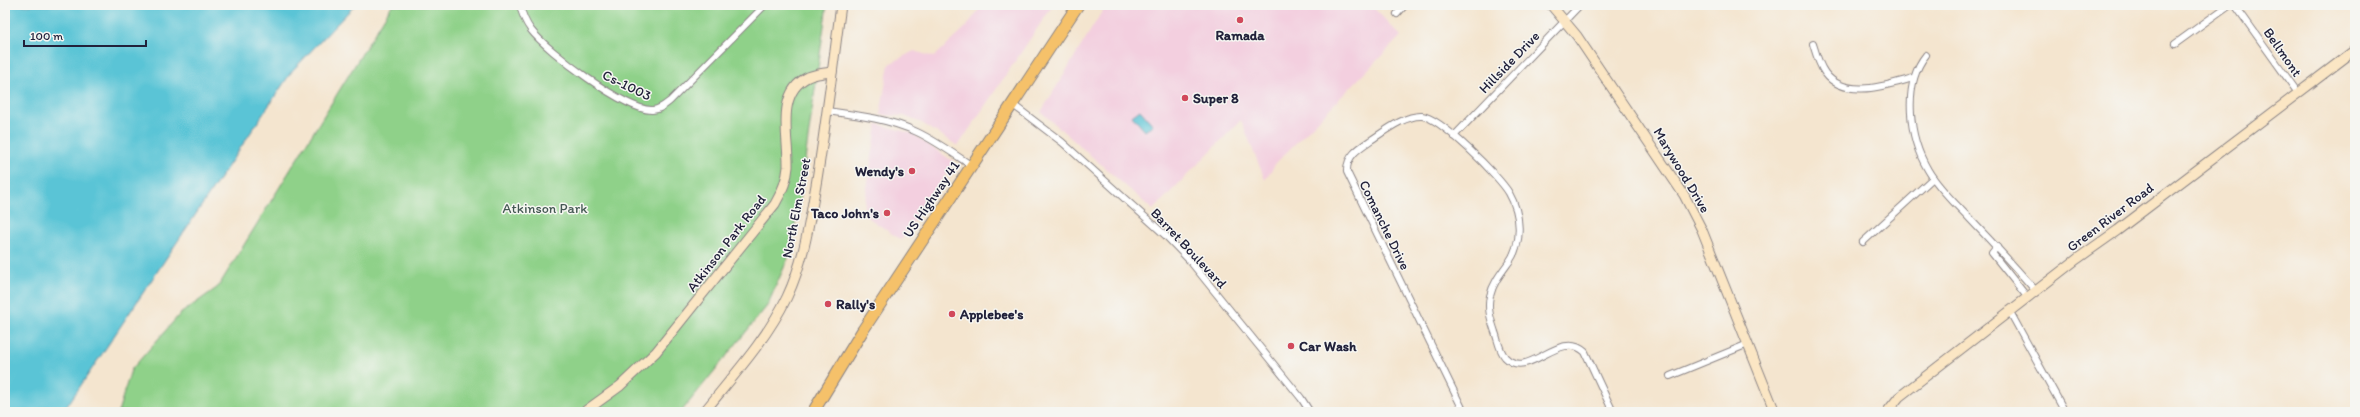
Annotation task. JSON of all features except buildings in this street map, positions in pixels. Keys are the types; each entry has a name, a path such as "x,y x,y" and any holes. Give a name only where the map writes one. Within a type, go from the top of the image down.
{"highway":[{"name":"US Highway 41","path":"813,412 836,371 1078,5"}],"street":[{"name":"Cs-1003","path":"520,5 524,19 531,31 568,65 613,93 652,110 662,107 670,101 765,5"},
{"name":"North Elm Street","path":"704,412 771,325 793,284 807,238 827,111 841,5"},
{"path":"1397,14 1405,5"},
{"name":"Marywood Drive","path":"1551,5 1566,21 1678,185 1702,230 1775,412"},
{"name":"Hillside Drive","path":"1454,136 1580,5"},
{"path":"2175,44 2229,5"},
{"name":"Bellmont","path":"2235,5 2298,93"},
{"path":"1813,44 1825,73 1841,85 1854,88 1868,88 1913,78"},
{"name":"Green River Road","path":"1887,412 1899,397 2036,291 2355,50"},
{"path":"1926,55 1916,67 1911,94 1914,130 1922,158 1933,178 2036,291"},
{"name":"Atkinson Park Road","path":"584,412 620,386 652,356 776,204 787,177 786,113 788,99 796,87 804,79 832,72"},
{"name":"Barret Boulevard","path":"1012,104 1062,142 1162,232 1215,292 1296,392 1310,412"},
{"path":"827,111 879,120 909,128 930,139 972,166"},
{"name":"Comanche Drive","path":"1454,136 1428,117 1416,117 1385,131 1362,146 1352,156 1347,166 1352,184 1464,412"},
{"path":"1454,136 1504,186 1516,211 1518,229 1517,246 1510,261 1495,282 1489,305 1501,350 1509,360 1518,364 1534,360 1561,346 1574,345 1580,347 1585,352 1613,412"},
{"path":"1863,242 1933,178"},
{"path":"1997,247 1992,253 2028,298"},
{"path":"2010,312 2065,412"},
{"path":"1670,376 1748,344"}],"shaded area":[{"path":"982,5 1053,5 958,146 922,123 904,116 880,115 889,64 914,51 934,57 967,26"},
{"path":"1106,5 1371,5 1401,36 1276,163 1265,180 1241,120 1153,210 1041,112"},
{"path":"877,124 911,133 954,162 901,240 863,214"}],"green space":[{"name":"Atkinson Park","path":"392,5 827,5 799,202 790,254 767,306 681,412 118,412 131,370 180,314 218,287"}],"water":[{"path":"5,5 355,5 292,71 63,412 5,412"},
{"path":"1140,110 1153,125 1145,131 1132,116"}],"place":[{"name":"Ramada","path":"1240,20"},
{"name":"Super 8","path":"1185,98"},
{"name":"Wendy's","path":"912,171"},
{"name":"Taco John's","path":"887,213"},
{"name":"Rally's","path":"828,304"},
{"name":"Applebee's","path":"952,314"},
{"name":"Car Wash","path":"1291,346"}]}
